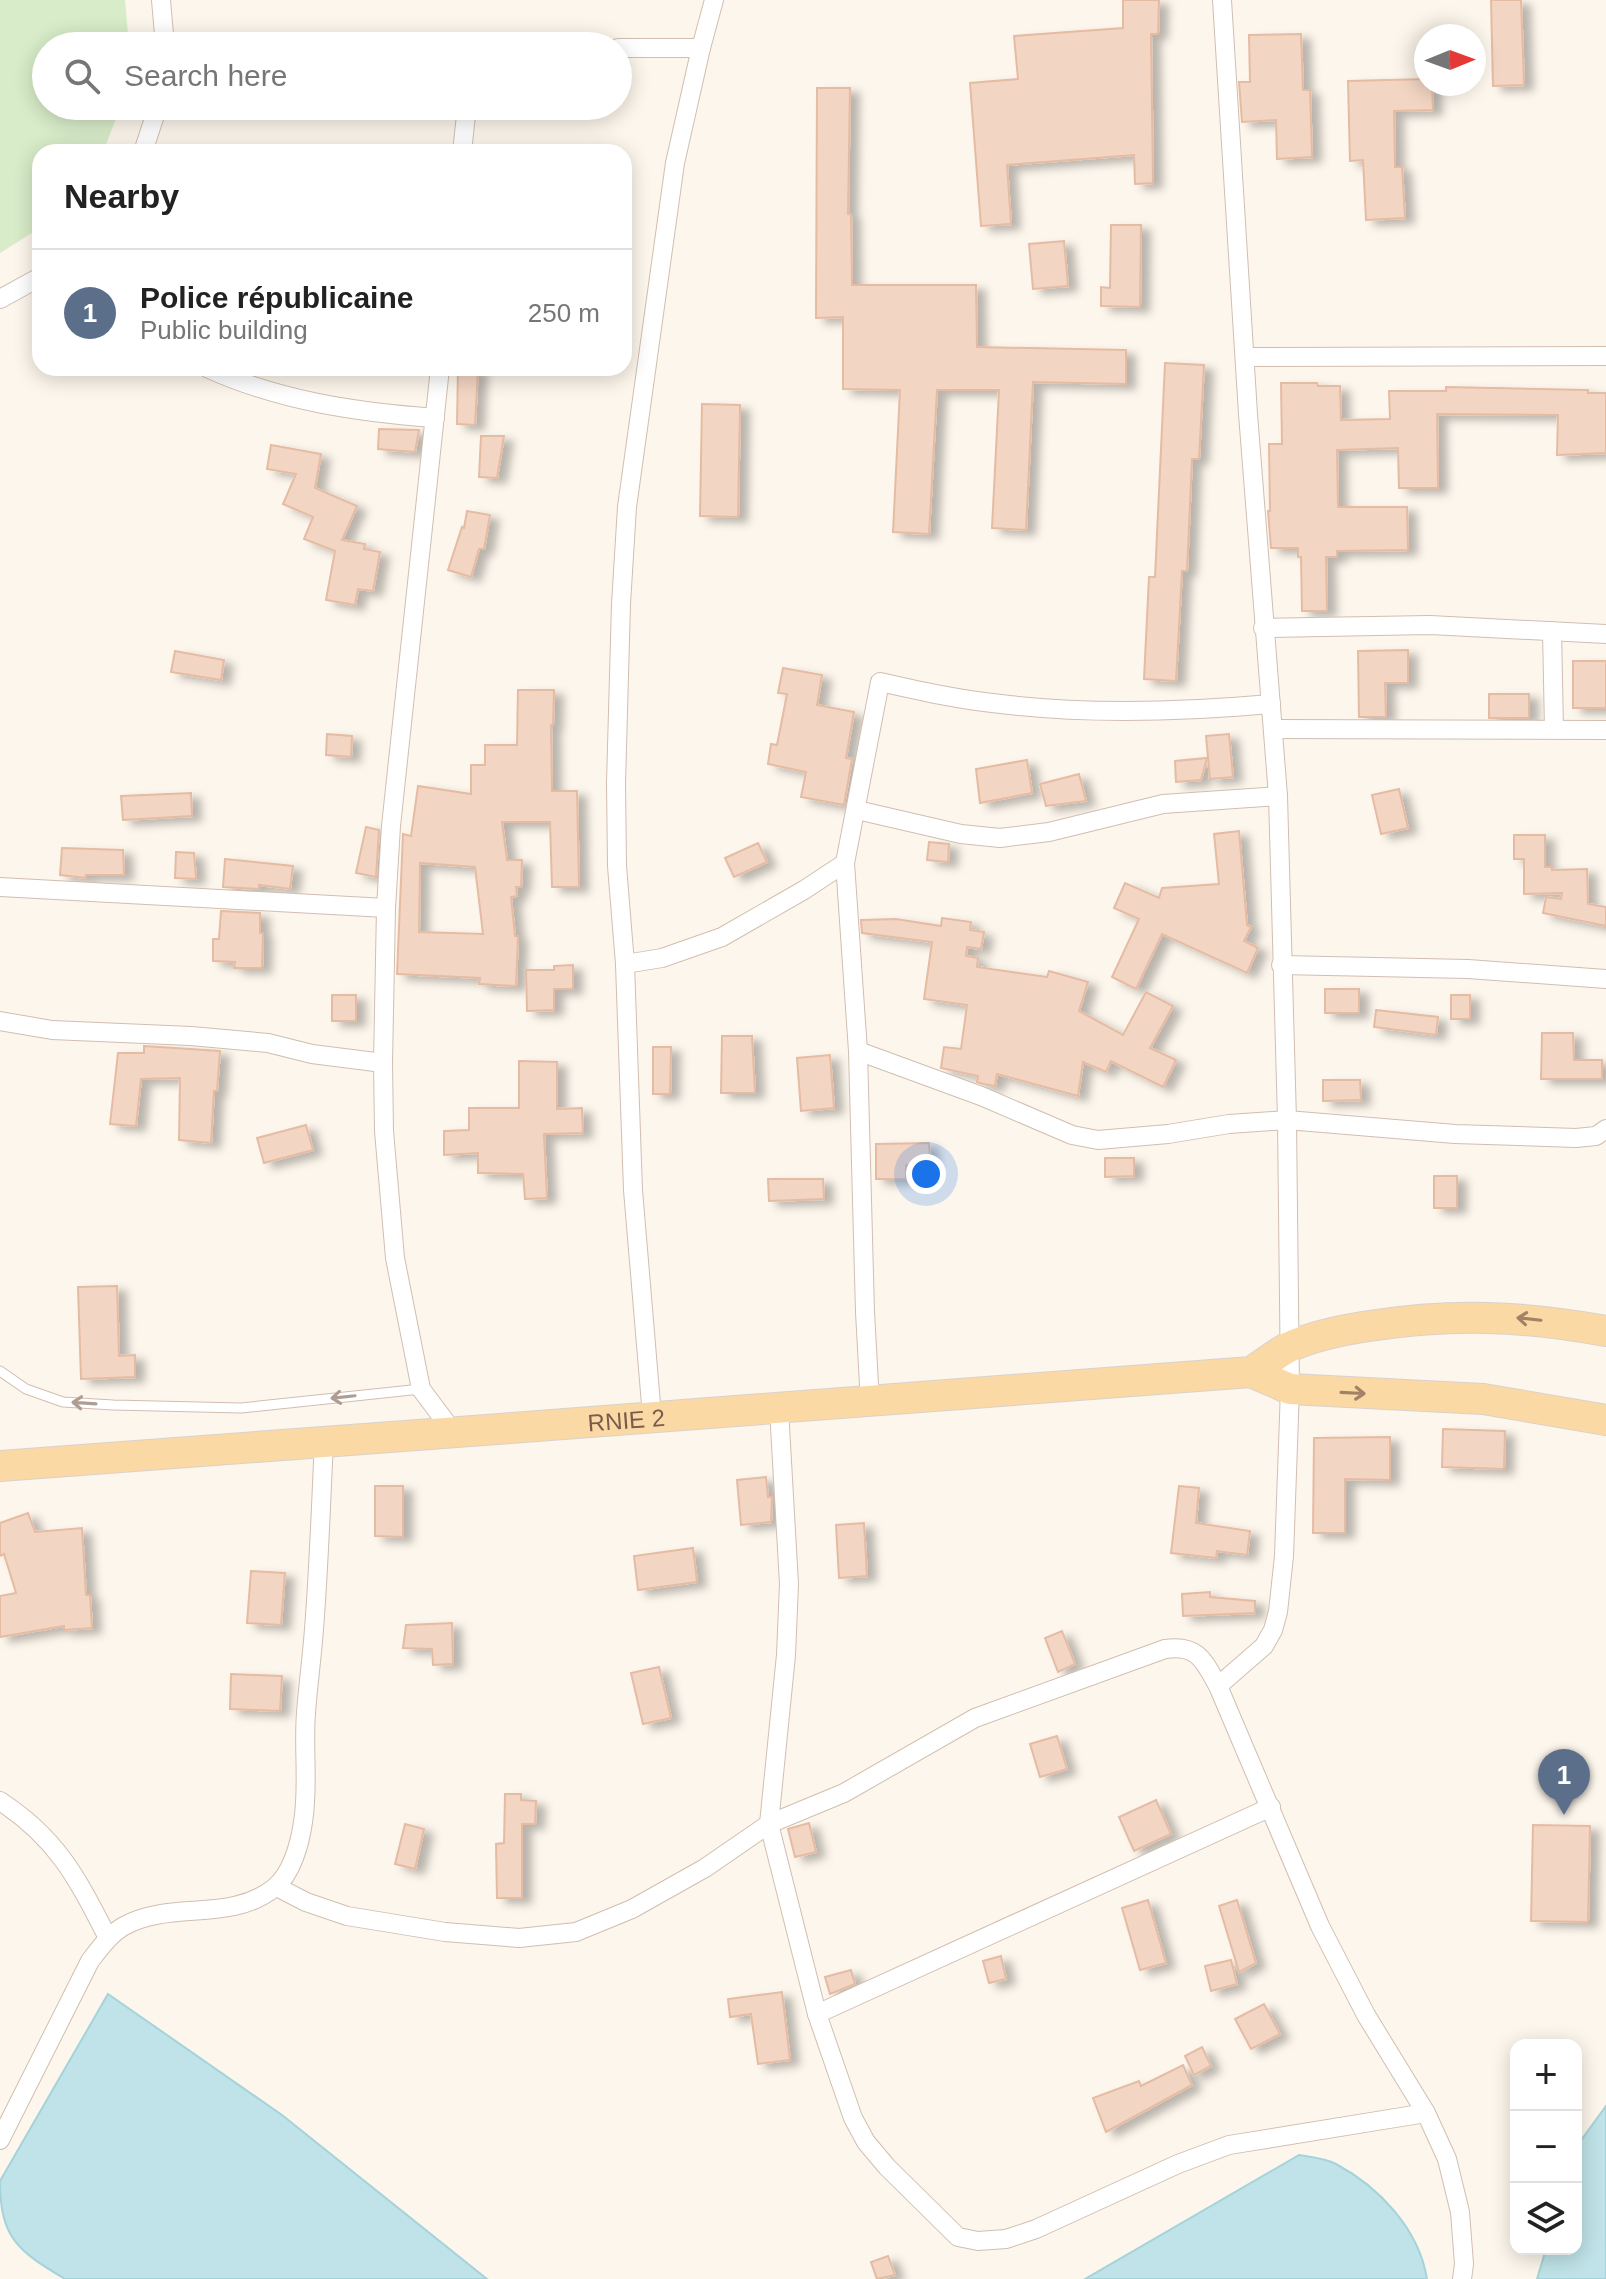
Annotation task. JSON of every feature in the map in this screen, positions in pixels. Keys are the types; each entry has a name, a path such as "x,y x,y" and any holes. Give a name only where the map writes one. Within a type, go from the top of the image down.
{"main road":[{"name":"RNIE 2","path":"0,1466 1251,1372 1289,1348 1327,1334 1459,1316 1513,1318 1606,1331"},
{"name":"RNIE 2","path":"1251,1372 1290,1389 1483,1399 1606,1420"}],"street":[{"path":"161,0 164,32"},
{"path":"652,1416 633,1190 625,964 617,866 616,783 627,507 675,163 714,0"},
{"path":"1218,1686 1264,1646 1278,1612 1284,1556 1290,1389 1287,1120 1278,796 1263,628 1222,0"},
{"path":"632,48 701,48"},
{"path":"146,144 153,120"},
{"path":"463,144 465,120"},
{"path":"0,299 32,282"},
{"path":"23,288 32,294"},
{"path":"1246,357 1606,356"},
{"path":"227,376 271,394 385,414 435,418"},
{"path":"439,376 391,826 383,1063 384,1131 395,1258 421,1389 454,1433"},
{"path":"1263,628 1430,625 1606,634"},
{"path":"1552,631 1554,729"},
{"path":"870,1403 858,1051 845,863 880,682 1000,704 1104,712 1192,711 1271,704"},
{"path":"1273,729 1606,730"},
{"path":"857,810 961,834 1000,838 1049,832 1163,804 1278,796"},
{"path":"625,964 662,958 722,937 845,863"},
{"path":"0,887 386,908"},
{"path":"1281,965 1468,969 1606,979"},
{"path":"0,1021 52,1030 268,1043 312,1054 383,1063"},
{"path":"858,1051 981,1096 1072,1135 1098,1140 1287,1120 1428,1132 1576,1138 1596,1136 1606,1129"},
{"path":"779,1409 789,1584 786,1655 769,1824 817,2014 853,2118 866,2142 927,2209 958,2237 978,2241 1006,2239 1036,2229 1178,2164 1229,2145 1426,2113"},
{"path":"0,2140 90,1961 108,1938 123,1926 163,1914 234,1908 277,1887 293,1860 303,1824 306,1715 314,1630 324,1441"},
{"path":"277,1887 306,1902 347,1916 381,1922 479,1936 519,1938 576,1932 632,1909 705,1868 769,1824 844,1793 975,1718 1165,1649 1179,1647 1198,1654 1218,1686 1320,1926 1366,2015 1426,2113 1447,2159 1460,2212 1464,2264 1462,2279"},
{"path":"0,1801 20,1814 53,1844 108,1938"},
{"path":"817,2014 1271,1807"}],"lane":[{"path":"0,1371 26,1389 63,1402 113,1405 241,1408 421,1389"}],"green space":[{"path":"0,0 125,0 128,32 32,32 32,120 116,120 106,144 32,144 32,233 0,253"}],"water":[{"path":"108,1994 282,2115 487,2279 65,2279 35,2260 8,2230 0,2181"},
{"path":"1606,2106 1606,2279 1537,2279 1544,2255 1582,2255 1582,2139"},
{"path":"1299,2155 1336,2164 1382,2197 1395,2211 1415,2243 1427,2279 1085,2279"}],"building":[{"path":"1123,0 1159,0 1158,34 1151,34 1153,183 1135,184 1134,155 1007,165 1011,224 981,226 970,83 1018,79 1014,36 1123,28"},
{"path":"1491,0 1521,0 1524,85 1493,86"},
{"path":"1301,34 1303,90 1310,90 1312,157 1277,159 1276,120 1242,122 1239,82 1250,82 1249,35"},
{"path":"1414,79 1414,96 1432,96 1433,110 1394,111 1395,167 1402,167 1405,218 1366,220 1363,160 1350,161 1348,81"},
{"path":"817,88 850,88 848,214 851,214 852,285 976,285 977,347 1126,350 1126,384 1033,382 1026,530 992,528 999,390 937,390 929,534 893,532 900,390 843,389 843,317 816,318"},
{"path":"1111,225 1141,225 1140,307 1101,306 1101,287 1110,288"},
{"path":"1064,241 1068,286 1033,289 1029,244"},
{"path":"1165,363 1204,365 1199,459 1192,459 1187,571 1182,571 1176,681 1144,679 1149,577 1155,577"},
{"path":"458,376 478,376 475,425 457,424"},
{"path":"1281,383 1340,386 1341,420 1390,419 1389,391 1446,391 1446,387 1606,393 1606,453 1557,455 1558,415 1437,414 1438,488 1399,488 1398,448 1337,450 1338,507 1407,507 1408,550 1337,551 1337,557 1326,557 1327,611 1302,611 1301,557 1298,557 1298,548 1271,548 1269,444 1282,444"},
{"path":"702,404 740,405 738,517 700,516"},
{"path":"379,429 419,430 415,452 378,449"},
{"path":"481,436 504,436 497,478 479,477"},
{"path":"271,445 321,454 315,488 357,506 342,540 365,544 364,549 380,552 373,591 358,589 355,605 326,600 335,551 304,539 313,517 283,504 296,474 267,469"},
{"path":"467,511 490,515 484,549 479,549 471,577 448,570"},
{"path":"1408,650 1408,683 1385,683 1386,717 1359,717 1358,651"},
{"path":"175,651 224,660 221,680 171,672"},
{"path":"1573,661 1606,661 1606,708 1573,708"},
{"path":"783,668 822,675 817,705 854,712 846,758 852,759 844,805 801,797 806,772 768,764 771,744 777,745 787,694 778,693"},
{"path":"518,690 554,690 552,791 577,791 579,887 552,887 550,822 502,822 507,860 522,860 521,887 516,887 517,896 511,897 515,936 518,936 516,986 479,984 480,978 397,974 403,834 411,836 418,786 471,794 471,765 485,765 485,745 517,745","holes":["420,863 475,867 483,934 419,932"]},
{"path":"1489,694 1529,694 1529,718 1489,718"},
{"path":"327,734 352,736 351,757 326,755"},
{"path":"1229,734 1233,777 1210,779 1206,736"},
{"path":"1207,758 1201,780 1176,782 1175,761"},
{"path":"1027,760 1032,793 980,803 976,769"},
{"path":"1079,774 1086,801 1046,806 1040,784"},
{"path":"1399,789 1408,828 1381,834 1372,795"},
{"path":"191,793 192,816 123,820 121,796"},
{"path":"366,827 379,830 376,877 356,873"},
{"path":"1239,831 1247,925 1251,927 1244,941 1258,948 1247,973 1162,934 1136,989 1112,977 1139,919 1114,908 1125,883 1159,898 1162,888 1219,884 1214,834"},
{"path":"1514,835 1545,835 1545,867 1552,867 1552,870 1587,869 1588,904 1606,907 1606,926 1543,913 1546,897 1561,899 1562,893 1524,894 1524,859 1514,859"},
{"path":"929,842 949,844 948,862 927,860"},
{"path":"758,843 767,862 734,877 725,858"},
{"path":"62,848 123,850 124,875 86,875 86,878 60,875"},
{"path":"176,852 194,853 196,879 175,878"},
{"path":"225,859 293,866 290,889 259,885 259,889 223,887"},
{"path":"221,911 260,913 262,968 234,968 235,962 213,961 213,939 219,939"},
{"path":"942,918 971,922 970,930 984,932 981,949 967,947 966,956 978,958 977,967 1047,977 1049,971 1088,982 1079,1011 1123,1035 1146,992 1173,1006 1150,1048 1176,1060 1163,1087 1111,1061 1106,1072 1083,1062 1078,1096 997,1074 995,1086 983,1084 977,1082 978,1076 941,1068 944,1047 961,1049 967,1005 924,999 932,942 862,933 861,920 896,919 941,926"},
{"path":"573,965 573,989 554,989 554,1010 527,1011 526,970 554,970 554,966"},
{"path":"1325,989 1359,989 1359,1013 1325,1013"},
{"path":"332,995 356,995 356,1021 332,1021"},
{"path":"1451,995 1470,995 1470,1019 1451,1019"},
{"path":"1376,1010 1438,1017 1436,1035 1374,1027"},
{"path":"1542,1033 1573,1033 1574,1060 1602,1060 1602,1079 1541,1079"},
{"path":"722,1036 752,1036 755,1093 721,1093"},
{"path":"144,1046 220,1051 211,1143 179,1140 180,1078 141,1079 136,1126 110,1124 118,1053 144,1053"},
{"path":"653,1047 671,1047 670,1094 653,1094"},
{"path":"830,1055 834,1108 801,1111 797,1058"},
{"path":"519,1061 557,1062 557,1109 582,1108 583,1133 544,1134 547,1198 525,1199 523,1174 478,1173 478,1153 444,1155 444,1131 469,1130 469,1108 519,1108"},
{"path":"1323,1080 1360,1080 1361,1100 1323,1101"},
{"path":"306,1125 313,1150 264,1163 257,1138"},
{"path":"929,1143 930,1164 906,1165 906,1179 876,1179 876,1144"},
{"path":"1105,1158 1134,1158 1134,1176 1105,1177"},
{"path":"1434,1176 1457,1176 1457,1208 1434,1208"},
{"path":"768,1179 823,1179 824,1199 769,1201"},
{"path":"117,1286 119,1356 135,1355 135,1377 81,1379 78,1287"},
{"path":"1443,1429 1505,1431 1504,1469 1442,1467"},
{"path":"1390,1437 1390,1480 1345,1479 1345,1533 1313,1533 1314,1438"},
{"path":"766,1477 768,1497 772,1497 771,1522 741,1525 737,1480"},
{"path":"375,1486 403,1486 403,1537 375,1536"},
{"path":"1179,1486 1199,1488 1196,1523 1250,1531 1247,1555 1217,1551 1216,1558 1171,1553"},
{"path":"28,1513 35,1532 82,1528 86,1595 90,1595 92,1628 64,1630 64,1626 0,1637 0,1596 16,1593 4,1554 0,1556 0,1523"},
{"path":"864,1523 867,1576 839,1578 836,1525"},
{"path":"693,1548 697,1582 638,1590 634,1556"},
{"path":"251,1571 285,1573 281,1625 247,1623"},
{"path":"1210,1592 1210,1597 1255,1601 1255,1613 1183,1616 1182,1594"},
{"path":"452,1623 453,1664 433,1665 432,1649 403,1648 406,1625"},
{"path":"1062,1631 1075,1664 1058,1672 1045,1638"},
{"path":"659,1667 671,1718 643,1724 631,1673"},
{"path":"231,1674 282,1676 280,1711 230,1709"},
{"path":"1057,1736 1067,1769 1040,1777 1030,1744"},
{"path":"505,1794 521,1794 521,1800 536,1801 535,1824 522,1824 522,1898 497,1898 496,1844 504,1843"},
{"path":"1156,1800 1171,1834 1134,1851 1119,1817"},
{"path":"809,1823 816,1852 795,1857 788,1829"},
{"path":"405,1824 424,1829 415,1869 395,1864"},
{"path":"1533,1825 1590,1826 1588,1922 1531,1921"},
{"path":"1148,1900 1166,1963 1140,1970 1122,1908"},
{"path":"1237,1900 1256,1963 1239,1972 1219,1906"},
{"path":"1001,1956 1006,1979 989,1983 983,1961"},
{"path":"1231,1960 1237,1984 1211,1991 1205,1966"},
{"path":"851,1970 855,1984 830,1994 825,1977"},
{"path":"782,1992 790,2060 758,2064 751,2014 730,2017 728,1999"},
{"path":"1264,2004 1280,2034 1251,2049 1235,2019"},
{"path":"1202,2047 1211,2066 1194,2075 1185,2056"},
{"path":"1183,2065 1192,2085 1106,2132 1093,2098 1139,2081 1141,2086"},
{"path":"888,2256 895,2275 877,2279 871,2262"}],"place":[{"name":"Police républicaine","path":"1564,1815"}]}
